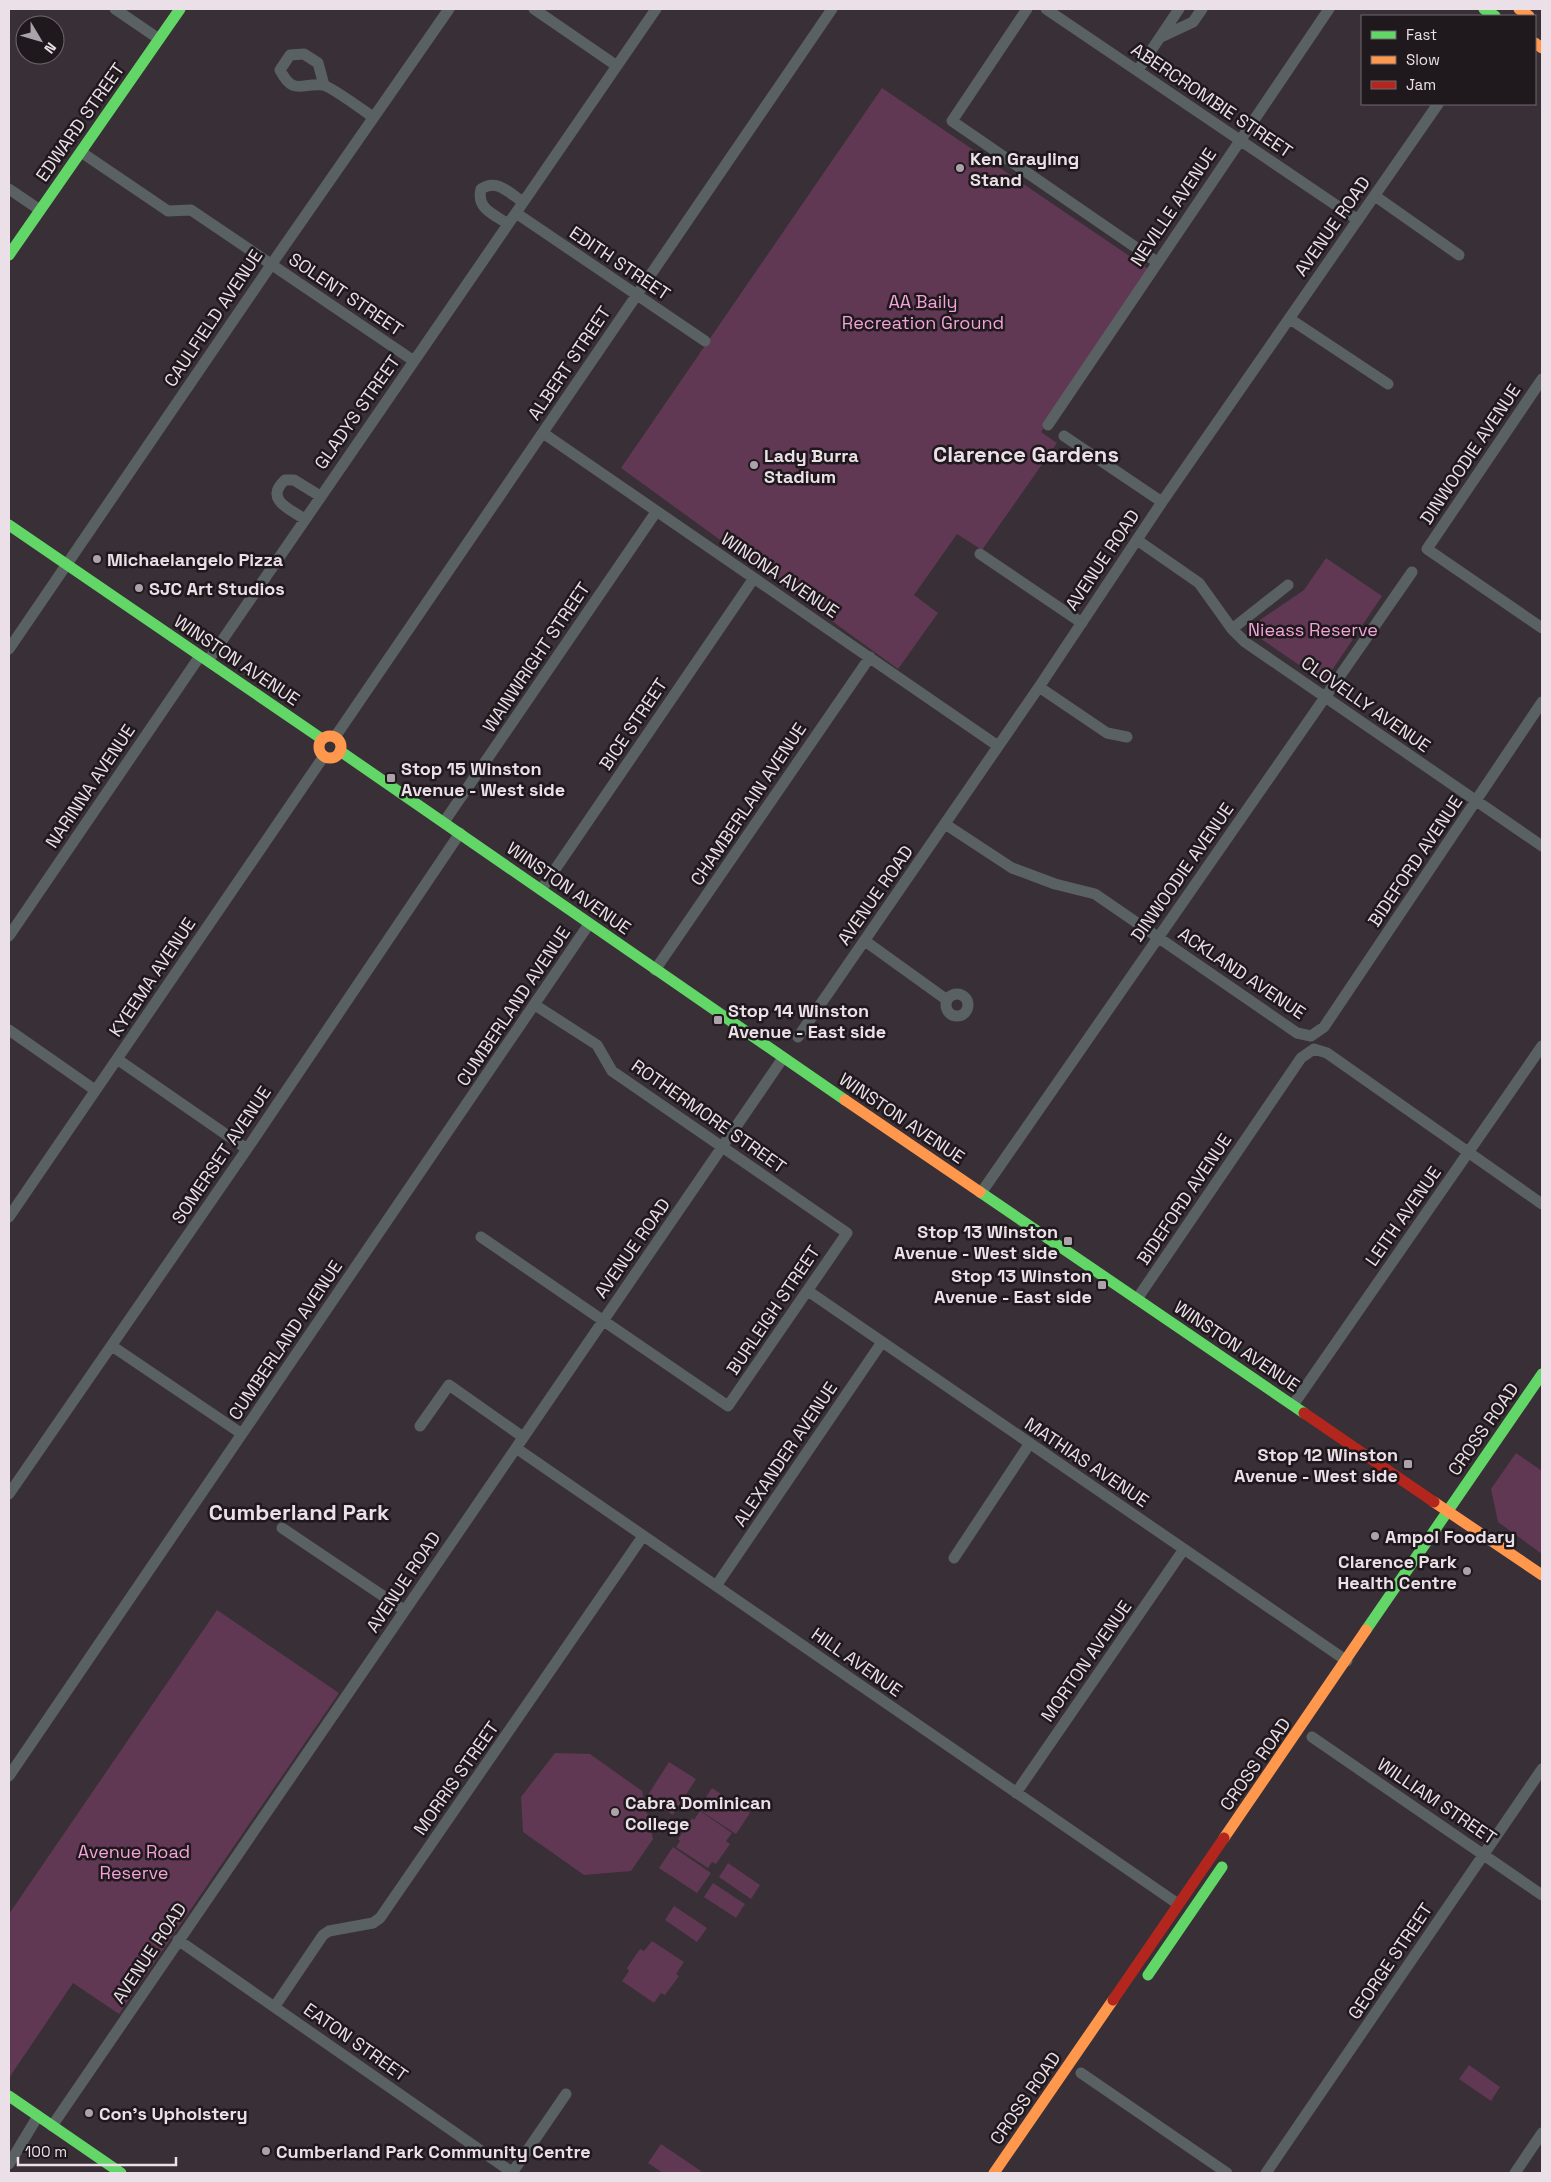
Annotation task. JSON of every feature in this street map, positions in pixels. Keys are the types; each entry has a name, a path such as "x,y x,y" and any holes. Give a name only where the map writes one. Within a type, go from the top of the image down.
{"main road":[{"name":"EDWARD STREET","path":"9,255 180,9"},
{"name":"WINSTON AVENUE","path":"9,525 322,739"},
{"path":"329,736 335,737 340,743 340,751 333,758 324,756 319,749 322,739 329,736"},
{"name":"WINSTON AVENUE","path":"340,751 783,1058 1542,1575"},
{"name":"CROSS ROAD","path":"994,2173 1347,1661 1542,1374"},
{"path":"1453,1530 1468,1507"},
{"path":"1347,1661 1358,1669"},
{"path":"1300,1729 1312,1737"},
{"path":"1141,1985 1230,1856"},
{"path":"1178,1904 1190,1913"},
{"path":"1069,2064 1081,2073"},
{"path":"9,2096 121,2173"}],"street":[{"path":"114,9 159,39"},
{"name":"CAULFIELD AVENUE","path":"9,649 271,265 449,9"},
{"path":"534,9 617,66"},
{"name":"GLADYS STREET","path":"204,659 305,519 656,9"},
{"name":"ALBERT STREET","path":"335,737 832,9"},
{"path":"1027,9 952,121 1157,262"},
{"name":"ABERCROMBIE STREET","path":"1046,9 1358,220"},
{"path":"1138,70 1179,9"},
{"path":"1160,38 1193,22 1202,9"},
{"name":"NEVILLE AVENUE","path":"1048,426 1328,9"},
{"path":"324,85 373,117"},
{"name":"AVENUE ROAD","path":"798,1037 1040,686 1162,502 1437,105"},
{"name":"SOLENT STREET","path":"81,152 168,211 191,210 414,361"},
{"path":"508,224 481,204 479,199 481,189 488,184 496,184 523,202"},
{"path":"9,189 40,210"},
{"path":"1375,196 1459,255"},
{"name":"EDITH STREET","path":"516,213 705,341"},
{"path":"1290,319 1388,384"},
{"name":"DINWOODIE AVENUE","path":"1542,379 1427,549 1542,628"},
{"name":"WINONA AVENUE","path":"543,433 998,746"},
{"path":"1064,436 1162,502"},
{"name":"GLADYS STREET","path":"305,519 280,502 276,496 277,487 284,480 294,480 320,496"},
{"name":"WAINWRIGHT STREET","path":"444,822 656,512"},
{"name":"CLOVELLY AVENUE","path":"1137,540 1199,584 1232,629 1245,642 1542,846"},
{"path":"980,554 1082,623"},
{"name":"DINWOODIE AVENUE","path":"981,1193 1412,572"},
{"name":"BICE STREET","path":"541,890 754,578"},
{"path":"1232,629 1288,585"},
{"name":"CHAMBERLAIN AVENUE","path":"656,970 870,657"},
{"name":"NARINNA AVENUE","path":"9,936 204,659"},
{"path":"1040,686 1107,733 1128,737"},
{"name":"BIDEFORD AVENUE","path":"1311,1036 1324,1027 1542,702"},
{"name":"KYEEMA AVENUE","path":"9,1217 324,756"},
{"name":"ACKLAND AVENUE","path":"945,824 1012,868 1055,884 1096,894 1297,1033 1311,1036"},
{"name":"SOMERSET AVENUE","path":"9,1494 247,1149 460,833"},
{"name":"CUMBERLAND AVENUE","path":"9,1776 589,924"},
{"path":"865,941 947,1000"},
{"name":"ROTHERMORE STREET","path":"535,1005 597,1046 612,1071 847,1233"},
{"path":"9,1030 95,1090"},
{"name":"LEITH AVENUE","path":"1293,1405 1542,1046"},
{"name":"BIDEFORD AVENUE","path":"1137,1299 1301,1058 1314,1049 1327,1053 1468,1152"},
{"name":"AVENUE ROAD","path":"52,2126 783,1058"},
{"path":"117,1059 247,1149"},
{"path":"1468,1152 1542,1204"},
{"name":"BURLEIGH STREET","path":"603,1320 728,1406 847,1233"},
{"path":"481,1237 603,1320"},
{"name":"MATHIAS AVENUE","path":"808,1291 1347,1661"},
{"name":"ALEXANDER AVENUE","path":"716,1586 882,1342"},
{"path":"112,1346 242,1434"},
{"path":"420,1426 449,1385 523,1437"},
{"path":"954,1558 1030,1443"},
{"name":"HILL AVENUE","path":"516,1448 1178,1904"},
{"path":"282,1528 404,1610"},
{"name":"MORRIS STREET","path":"275,2006 323,1935 329,1931 373,1923 380,1918 643,1536"},
{"name":"MORTON AVENUE","path":"1016,1793 1184,1549"},
{"name":"WILLIAM STREET","path":"1312,1737 1542,1894"},
{"name":"GEORGE STREET","path":"1266,2173 1542,1770"},
{"name":"EATON STREET","path":"178,1940 512,2173"},
{"path":"1081,2073 1227,2173"},
{"path":"512,2173 566,2094"},
{"path":"9,2164 38,2116"},
{"path":"1515,2173 1542,2133"}],"green space":[{"name":"AA Baily Recreation Ground","path":"882,88 1150,270 1041,432 1057,443 982,550 957,534 914,595 938,613 898,669 621,468"},
{"name":"Nieass Reserve","path":"1326,558 1382,596 1324,682 1254,634 1257,622 1304,590"},
{"path":"1516,1453 1542,1471 1542,1554 1498,1522 1491,1489"},
{"name":"Avenue Road Reserve","path":"217,1610 339,1693 119,2014 73,1983 9,2078 9,1914"},
{"path":"555,1753 590,1754 642,1791 653,1839 631,1871 584,1875 523,1832 521,1797"},
{"path":"669,1762 696,1779 673,1815 646,1798"},
{"path":"712,1788 750,1813 736,1834 698,1809"},
{"path":"700,1811 732,1833 726,1841 730,1844 716,1864 712,1862 708,1868 676,1847 680,1841 678,1839 692,1818 694,1820"},
{"path":"673,1847 711,1873 697,1893 659,1868"},
{"path":"728,1863 760,1885 751,1899 719,1877"},
{"path":"713,1883 745,1904 736,1918 704,1897"},
{"path":"674,1906 707,1928 697,1942 665,1920"},
{"path":"652,1941 684,1962 676,1974 679,1976 665,1995 661,1993 654,2003 622,1981 629,1971 627,1968 640,1949 644,1951"},
{"path":"1469,2065 1500,2087 1491,2101 1459,2079"},
{"path":"661,2144 701,2171 699,2173 663,2173 648,2163"}],"traffic: fast":[{"path":"9,255 180,9"},
{"path":"1484,9 1493,15"},
{"path":"9,525 322,739"},
{"path":"340,751 845,1100"},
{"path":"980,1192 1304,1413"},
{"path":"1366,1630 1542,1374"},
{"path":"1148,1975 1222,1867"},
{"path":"9,2096 121,2173"}],"traffic: slow":[{"path":"1519,9 1528,15"},
{"path":"1536,44 1542,48"},
{"path":"330,736 338,739 341,747 338,755 330,758 322,755 319,747 322,739 330,736"},
{"path":"845,1100 980,1192"},
{"path":"1434,1502 1542,1575"},
{"path":"1224,1838 1366,1630"},
{"path":"994,2173 1113,2000"}],"traffic: jam":[{"path":"1304,1413 1434,1502"},
{"path":"1113,2000 1224,1838"}],"place":[{"name":"Ken Grayling Stand","path":"960,168"},
{"name":"Lady Burra Stadium","path":"754,465"},
{"name":"Michaelangelo Pizza","path":"97,559"},
{"name":"SJC Art Studios","path":"139,588"},
{"name":"Stop 15 Winston Avenue - West side","path":"391,778"},
{"name":"Stop 14 Winston Avenue - East side","path":"718,1020"},
{"name":"Stop 13 Winston Avenue - West side","path":"1068,1241"},
{"name":"Stop 13 Winston Avenue - East side","path":"1102,1285"},
{"name":"Stop 12 Winston Avenue - West side","path":"1408,1464"},
{"name":"Ampol Foodary","path":"1375,1536"},
{"name":"Clarence Park Health Centre","path":"1467,1571"},
{"name":"Cabra Dominican College","path":"615,1812"},
{"name":"Con's Upholstery","path":"89,2113"},
{"name":"Cumberland Park Community Centre","path":"266,2151"}],"district":[{"name":"Clarence Gardens","path":"1026,454"},
{"name":"Cumberland Park","path":"299,1512"}]}
